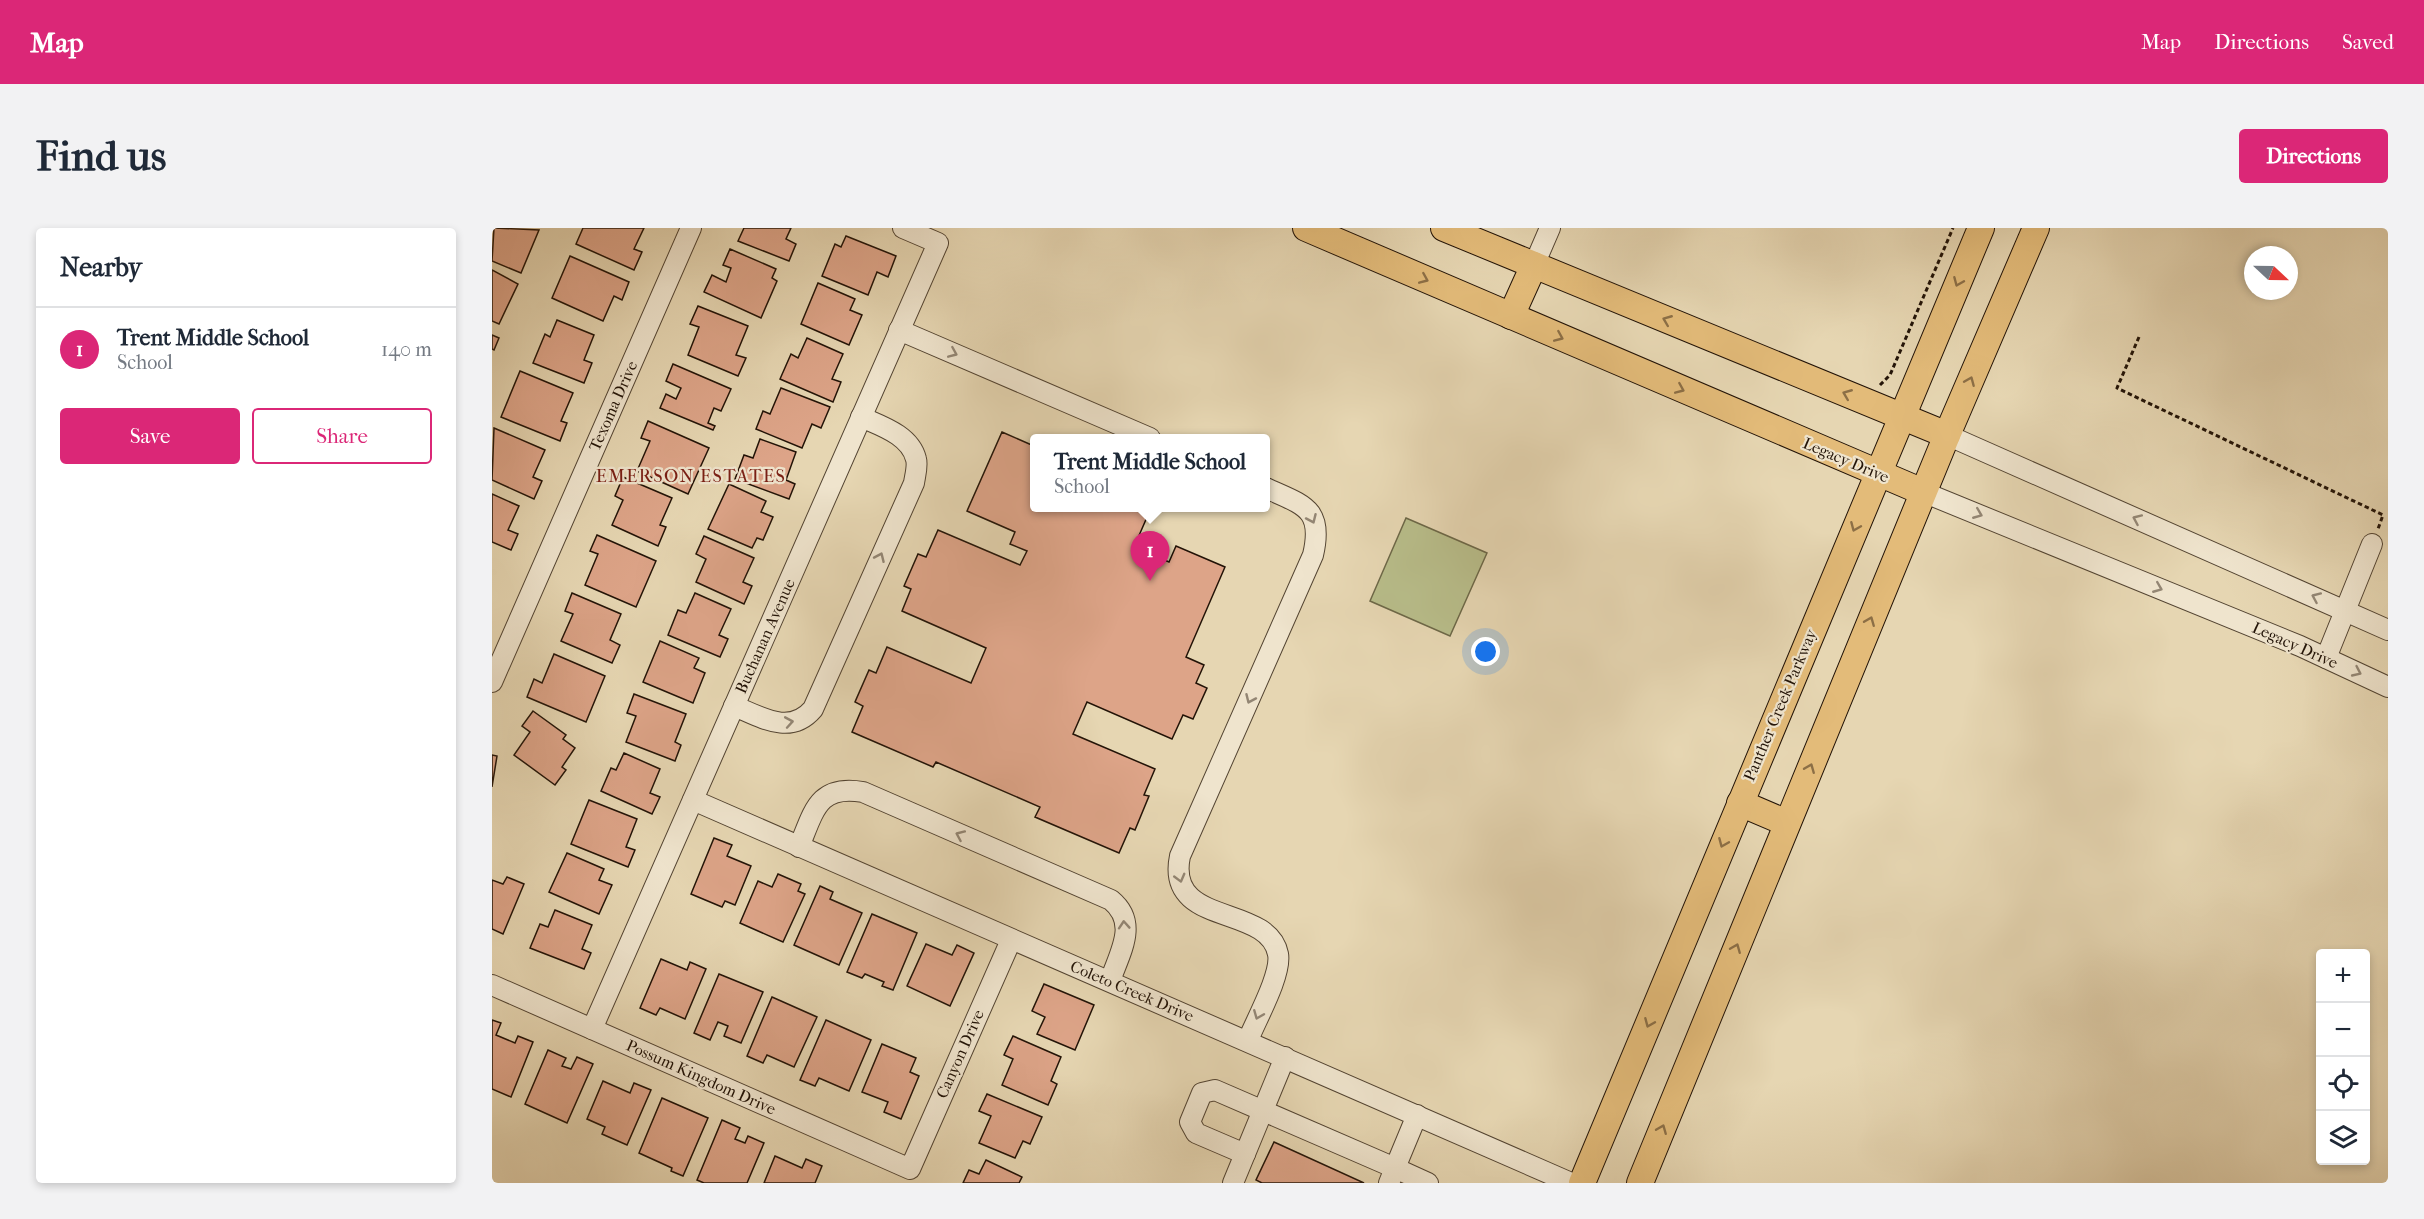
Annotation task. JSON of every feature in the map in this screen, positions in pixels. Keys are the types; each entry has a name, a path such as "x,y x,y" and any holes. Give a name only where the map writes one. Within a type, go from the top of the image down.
{"main road":[{"name":"Legacy Drive","path":"1306,228 1923,492"},
{"path":"1444,228 1947,435"},
{"name":"Panther Creek Parkway","path":"1582,1183 1981,228"},
{"path":"1640,1183 1923,492 2036,228"},
{"path":"1511,316 1534,265"},
{"path":"1740,803 1787,823"}],"street":[{"name":"Texoma Drive","path":"492,682 691,228"},
{"name":"Buchanan Avenue","path":"592,1029 938,243 903,228"},
{"path":"1534,265 1550,228"},
{"path":"899,330 1141,434"},
{"path":"734,706 778,724 792,723 805,718 813,709 914,483 917,461 911,447 894,433 861,417"},
{"path":"1947,435 2388,630"},
{"path":"1248,1041 1277,969 1278,954 1274,944 1259,930 1191,898 1181,886 1177,871 1180,856 1315,549 1317,525 1307,507 1270,490"},
{"name":"Legacy Drive","path":"1923,492 2326,658 2388,687"},
{"path":"2326,658 2347,612 2372,544"},
{"path":"799,847 815,807 826,795 838,790 850,790 885,802 1111,900 1122,909 1126,920 1125,937 1110,981"},
{"name":"Coleto Creek Drive","path":"693,800 1571,1183"},
{"name":"Canyon Drive","path":"910,1169 1011,940"},
{"name":"Possum Kingdom Drive","path":"492,985 910,1169"},
{"path":"1233,1183 1285,1057"},
{"path":"1245,1154 1196,1134 1190,1122 1202,1093 1215,1090 1263,1111 1392,1176 1428,1183"},
{"path":"1392,1176 1417,1115"}],"path":[{"path":"1875,388 1886,382 1890,375 1953,228"},
{"path":"2139,337 2117,388 2383,515 2372,544"}],"green space":[{"path":"1406,518 1487,553 1450,636 1370,601"}],"building":[{"path":"494,228 539,230 521,273 492,261"},
{"path":"583,228 644,228 634,249 642,252 634,270 576,244"},
{"path":"744,228 791,228 786,239 796,244 789,261 738,241"},
{"path":"846,236 896,256 888,277 877,272 868,295 822,276 835,244 841,247"},
{"path":"730,249 776,269 772,278 777,281 761,318 704,292 712,275 726,282 731,268 723,265"},
{"path":"570,256 629,282 622,300 614,296 603,321 552,298"},
{"path":"492,270 518,284 499,324 492,321"},
{"path":"818,283 855,299 850,310 862,315 849,345 801,324"},
{"path":"698,306 748,326 736,355 746,358 738,376 688,355 699,327 690,324"},
{"path":"557,320 594,335 584,360 592,363 584,383 533,363 545,334 550,337"},
{"path":"492,335 499,338 494,350 492,349"},
{"path":"807,338 843,354 832,379 841,382 833,402 780,379 791,354 798,358"},
{"path":"673,364 731,389 721,411 714,408 708,423 715,426 713,430 660,408 666,394 676,399 681,388 666,381"},
{"path":"520,371 573,393 561,421 567,423 560,441 501,417"},
{"path":"781,388 830,407 821,428 812,424 802,448 756,429 763,411 770,414"},
{"path":"648,421 709,448 688,494 637,471 650,441 641,438"},
{"path":"494,428 545,450 533,477 542,481 534,499 492,480"},
{"path":"1002,432 1030,444 1030,512 1149,512 1134,547 1169,562 1176,546 1225,567 1186,657 1204,665 1196,683 1207,688 1193,719 1183,715 1172,739 1087,702 1073,734 1155,769 1144,795 1149,796 1135,830 1130,828 1119,853 1035,817 1040,807 936,762 933,767 852,732 863,706 855,702 869,670 876,673 887,647 971,683 986,648 902,611 911,589 904,586 918,554 926,557 938,530 1020,565 1027,551 1010,544 1015,532 967,511"},
{"path":"760,439 796,452 786,480 795,484 789,499 735,479 744,455 753,458"},
{"path":"623,477 672,498 660,525 666,527 658,546 612,525 623,500 615,496"},
{"path":"729,484 766,501 761,512 773,517 763,540 757,538 752,548 708,529"},
{"path":"492,494 519,506 508,530 518,534 511,550 492,542"},
{"path":"597,535 656,561 636,607 585,585 598,554 590,551"},
{"path":"704,536 754,558 743,582 752,586 744,604 696,582 706,559 696,554"},
{"path":"572,593 621,614 610,640 620,645 612,663 561,641 573,614 565,611"},
{"path":"695,593 731,609 719,635 728,639 720,657 668,635 678,610 686,613"},
{"path":"660,641 699,658 694,668 705,673 693,703 643,682"},
{"path":"554,654 605,676 586,722 527,697 534,679 542,683"},
{"path":"634,694 686,714 675,742 681,745 675,761 626,742 636,716 627,713"},
{"path":"533,711 566,735 563,739 575,748 562,767 566,770 555,785 514,755 530,732 522,726"},
{"path":"624,753 660,769 650,793 660,797 652,814 601,791 611,768 616,770"},
{"path":"492,755 497,756 492,787"},
{"path":"589,800 637,819 626,847 635,850 628,867 571,844"},
{"path":"714,838 732,845 727,856 751,866 735,905 725,901 722,907 691,894"},
{"path":"567,853 604,869 599,880 612,885 599,914 549,892"},
{"path":"778,874 801,884 798,891 805,894 783,942 740,923 758,881 772,887"},
{"path":"507,877 524,884 503,934 492,929 492,880 503,884"},
{"path":"820,886 833,892 830,899 862,913 839,965 794,945"},
{"path":"555,910 592,925 582,949 591,953 584,969 530,948 540,924 548,927"},
{"path":"872,914 917,933 893,990 882,986 884,982 865,974 862,978 847,972"},
{"path":"926,944 952,955 957,945 974,953 950,1006 907,986"},
{"path":"661,959 687,970 690,962 706,969 685,1019 660,1008 656,1015 640,1008"},
{"path":"719,974 763,992 741,1043 724,1036 728,1026 718,1022 710,1040 694,1033"},
{"path":"1044,984 1094,1005 1075,1050 1037,1034 1045,1017 1032,1011"},
{"path":"772,997 817,1017 794,1067 767,1055 763,1063 747,1056"},
{"path":"492,1020 501,1023 496,1035 515,1043 518,1036 533,1042 511,1097 492,1089"},
{"path":"826,1020 871,1040 849,1091 819,1078 815,1086 800,1080"},
{"path":"1013,1036 1061,1057 1051,1081 1057,1084 1048,1105 1002,1085 1013,1059 1004,1055"},
{"path":"882,1044 916,1058 910,1072 919,1076 901,1119 884,1112 888,1102 862,1092"},
{"path":"548,1050 566,1058 562,1066 571,1069 577,1057 593,1064 567,1123 525,1104"},
{"path":"603,1081 630,1093 634,1083 651,1090 627,1145 602,1134 605,1127 587,1119"},
{"path":"987,1094 1042,1117 1030,1144 1023,1141 1015,1158 979,1143 991,1116 979,1111"},
{"path":"662,1098 708,1118 683,1176 671,1171 672,1168 639,1153"},
{"path":"722,1120 740,1128 735,1139 745,1143 748,1136 764,1143 747,1183 704,1183 697,1180"},
{"path":"1274,1142 1364,1183 1262,1183 1256,1180"},
{"path":"775,1156 802,1168 806,1159 822,1166 815,1183 764,1183"},
{"path":"986,1160 1022,1177 1019,1183 963,1183 969,1170 979,1174"}],"place":[{"name":"Trent Middle School","path":"1150,581"}],"district":[{"name":"EMERSON ESTATES","path":"691,476"}]}
